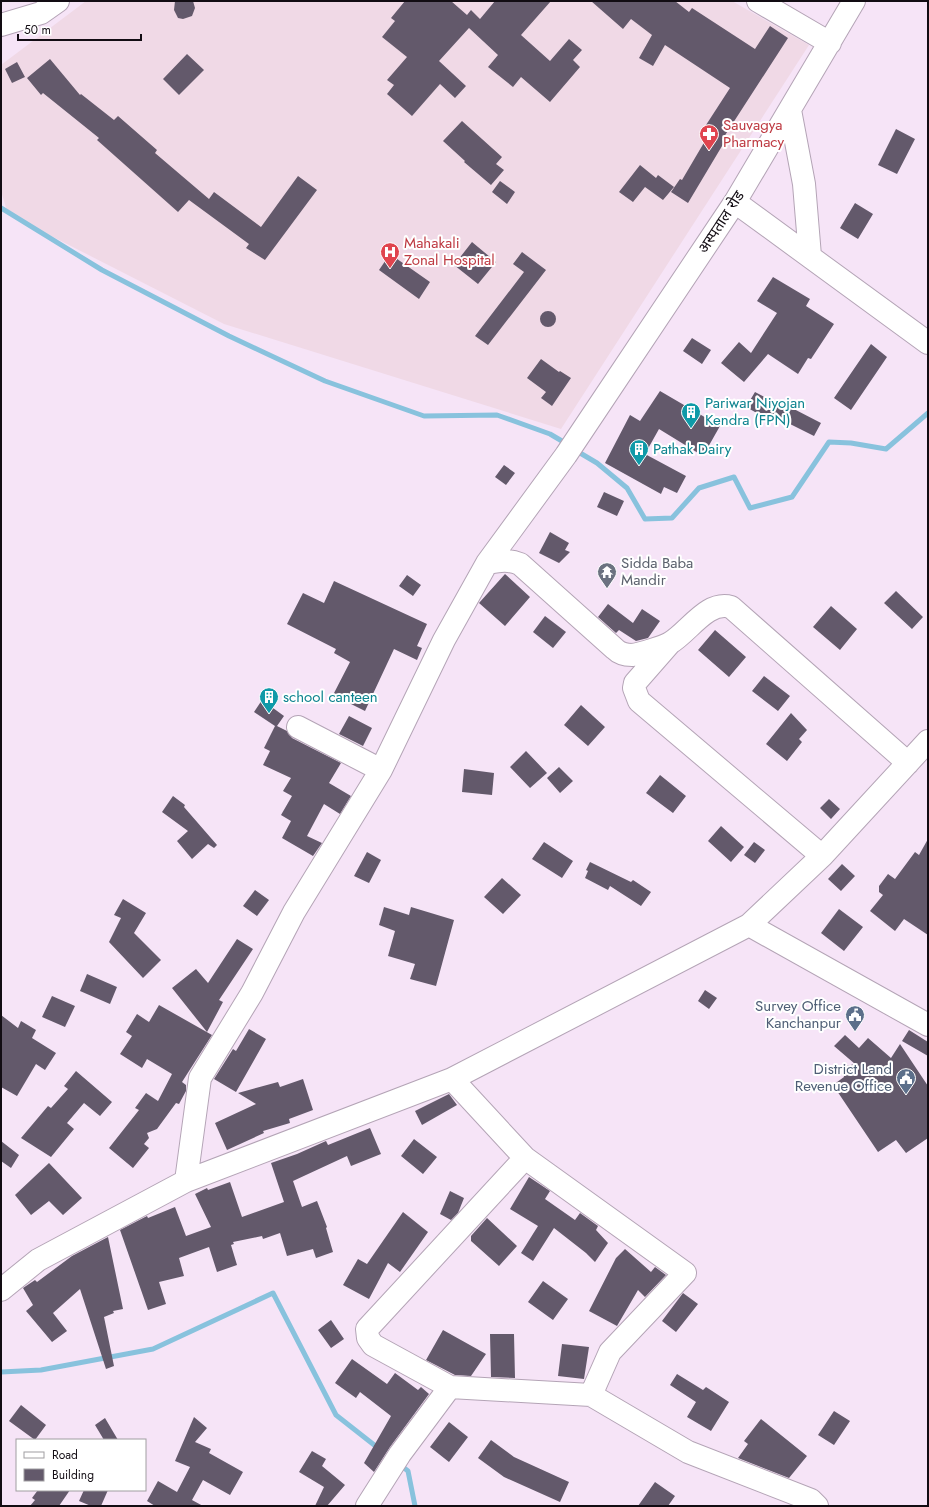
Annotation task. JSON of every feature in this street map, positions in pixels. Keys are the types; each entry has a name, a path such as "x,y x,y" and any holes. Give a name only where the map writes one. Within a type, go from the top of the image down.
{"street":[{"path":"1,25 41,13 58,1"},
{"path":"758,1 830,43"},
{"name":"अस्पताल रोड","path":"186,1181 200,1078 252,993 294,912 381,770 444,640 487,563 566,455 735,202 854,1"},
{"path":"790,110 804,184 810,256"},
{"path":"735,202 928,343"},
{"path":"487,563 502,560 520,564 619,653 632,655 670,643"},
{"path":"822,856 639,701 634,688 635,683 670,643 711,609 721,605 731,607 908,763"},
{"path":"298,727 381,770"},
{"path":"1,1290 38,1260 186,1181 452,1079 749,925 822,856 928,741"},
{"path":"749,925 928,1025"},
{"path":"452,1079 525,1158 685,1273 610,1352 591,1395"},
{"path":"525,1158 367,1329 368,1338 373,1345 450,1387 591,1395 688,1452 811,1500 817,1506"},
{"path":"367,1506 395,1462 450,1387"}],"shaded area":[{"name":"Mahakali Zonal Hospital","path":"86,1 732,1 809,45 561,429 224,324 8,214 1,191 1,65"}],"building":[{"path":"175,1 193,1 195,8 192,16 183,19 178,18 174,10"},
{"path":"405,1 451,1 467,15 471,10 480,19 495,1 551,1 521,35 550,61 569,39 582,50 573,60 580,67 550,102 521,77 513,87 488,67 498,55 469,28 439,61 466,86 455,98 440,84 412,116 387,94 394,85 387,80 407,57 382,37 395,21 391,18"},
{"path":"591,1 675,1 689,12 692,8 755,49 770,26 788,38 722,140 725,141 688,203 671,192 680,179 682,180 712,129 706,125 730,88 665,45 653,66 639,58 652,35 631,19 623,29"},
{"path":"187,54 204,70 179,95 163,79"},
{"path":"50,59 80,95 81,94 114,120 118,116 157,150 155,153 209,199 214,192 261,227 298,176 317,190 265,260 246,248 249,244 189,200 178,212 97,140 99,138 43,93 41,95 27,78"},
{"path":"17,62 25,77 12,83 5,69"},
{"path":"462,121 502,157 496,164 504,170 491,185 464,162 465,161 443,141"},
{"path":"896,129 915,139 897,174 878,165"},
{"path":"640,165 656,178 658,175 674,187 663,200 645,187 633,202 619,192"},
{"path":"500,181 515,192 507,204 492,192"},
{"path":"855,203 873,214 858,239 840,228"},
{"path":"472,242 496,262 478,284 454,265"},
{"path":"522,252 546,270 488,345 475,336 524,272 513,264"},
{"path":"390,254 430,282 419,299 379,270"},
{"path":"773,277 810,299 806,306 834,324 811,359 808,358 798,374 768,354 744,382 721,363 739,342 751,353 777,313 757,301"},
{"path":"548,311 555,316 556,319 551,326 548,327 541,322 540,319 545,312"},
{"path":"692,338 711,350 702,364 683,351"},
{"path":"871,344 887,357 851,410 834,398"},
{"path":"541,359 559,372 560,371 571,378 552,406 541,398 546,392 527,378"},
{"path":"660,391 720,426 703,456 659,429 645,454 686,476 677,493 664,487 661,494 605,463 630,415 640,421"},
{"path":"755,392 789,410 790,407 821,423 814,436 768,413 766,418 746,407"},
{"path":"504,465 515,473 506,485 495,477"},
{"path":"604,492 624,501 617,516 597,507"},
{"path":"550,532 569,543 565,550 570,552 559,563 539,553"},
{"path":"505,574 530,597 505,626 479,603"},
{"path":"407,575 421,585 413,596 399,586"},
{"path":"334,581 427,624 417,646 422,648 417,660 394,649 365,711 333,695 350,662 334,653 336,649 287,624 303,593 324,603"},
{"path":"896,591 923,617 912,629 884,603"},
{"path":"608,604 633,623 642,609 660,621 648,638 636,641 619,630 616,633 598,617"},
{"path":"831,606 857,629 840,650 813,627"},
{"path":"545,616 566,632 553,648 533,632"},
{"path":"715,630 746,657 729,677 698,650"},
{"path":"764,676 790,696 778,711 752,691"},
{"path":"262,700 284,716 277,726 287,731 292,738 341,763 329,783 351,796 340,814 324,804 307,836 322,843 313,856 282,838 291,821 281,815 292,796 283,791 291,778 263,765 270,751 264,748 275,726 254,712"},
{"path":"581,705 605,727 588,746 564,725"},
{"path":"791,713 807,730 799,739 802,742 787,761 766,744"},
{"path":"349,716 372,728 363,746 339,734"},
{"path":"526,751 547,773 530,788 510,767"},
{"path":"559,767 573,781 560,793 547,778"},
{"path":"464,769 494,773 492,795 462,792"},
{"path":"660,775 686,796 673,813 646,793"},
{"path":"173,796 185,805 184,807 217,845 214,848 208,844 192,859 177,841 188,831 162,812"},
{"path":"829,799 840,809 831,819 820,808"},
{"path":"721,826 744,847 731,862 708,841"},
{"path":"928,839 928,935 904,919 895,931 870,911 883,895 879,892 879,886 888,874 895,879 915,852 919,855"},
{"path":"544,842 573,861 562,878 532,859"},
{"path":"754,842 765,850 755,863 744,855"},
{"path":"367,852 381,860 369,883 354,876"},
{"path":"590,862 631,882 633,880 651,892 641,906 610,886 608,890 585,878 588,871 586,870"},
{"path":"842,864 855,876 841,891 828,879"},
{"path":"502,878 521,895 503,914 484,897"},
{"path":"255,890 269,900 257,916 243,906"},
{"path":"123,899 146,913 134,933 161,960 143,978 109,942 121,918 114,915"},
{"path":"384,907 409,915 411,907 454,920 436,986 410,979 415,964 388,956 395,931 379,925"},
{"path":"839,909 863,927 844,951 821,933"},
{"path":"237,939 253,949 219,1000 223,1002 207,1032 172,988 196,969 208,983"},
{"path":"87,974 117,987 110,1004 80,991"},
{"path":"705,990 717,998 709,1009 698,1001"},
{"path":"52,996 75,1006 65,1027 42,1017"},
{"path":"159,1005 212,1035 182,1082 186,1085 186,1091 179,1104 176,1103 157,1129 147,1133 149,1138 144,1144 149,1148 133,1168 109,1148 139,1110 135,1108 146,1093 158,1101 172,1074 147,1059 142,1068 120,1054 132,1036 126,1032 137,1014 149,1022"},
{"path":"1,1015 18,1028 21,1021 36,1030 32,1038 56,1053 45,1070 36,1064 17,1096 1,1087"},
{"path":"249,1029 266,1039 236,1092 214,1079 233,1049 236,1051"},
{"path":"909,1030 928,1042 928,1056 902,1041"},
{"path":"845,1035 859,1048 868,1038 891,1058 900,1044 928,1086 928,1138 906,1153 896,1140 878,1152 833,1085 844,1077 842,1067 855,1064 834,1046"},
{"path":"76,1071 112,1102 100,1116 84,1103 67,1123 74,1129 51,1157 21,1138 48,1106 51,1108 68,1089 64,1086"},
{"path":"303,1079 313,1110 289,1119 290,1123 263,1131 264,1133 227,1150 215,1123 256,1104 238,1093 278,1082 280,1087"},
{"path":"449,1094 457,1105 422,1125 415,1111"},
{"path":"370,1128 381,1154 351,1166 347,1156 293,1181 302,1207 317,1201 327,1227 326,1228 333,1252 316,1258 313,1249 287,1256 280,1233 263,1239 262,1236 233,1242 234,1244 231,1245 237,1265 217,1272 209,1247 179,1258 184,1276 159,1282 166,1304 148,1310 120,1230 147,1216 148,1218 175,1207 186,1236 211,1227 195,1194 207,1188 208,1190 230,1182 242,1217 284,1202 271,1163 297,1154 326,1141 328,1145"},
{"path":"414,1139 437,1157 423,1174 401,1156"},
{"path":"1,1141 19,1155 11,1168 1,1161"},
{"path":"49,1163 82,1198 63,1215 49,1201 31,1215 15,1195"},
{"path":"529,1177 550,1191 545,1199 575,1220 580,1213 598,1226 596,1230 608,1243 595,1262 554,1228 533,1261 521,1253 538,1226 510,1209"},
{"path":"450,1191 464,1198 458,1213 451,1220 440,1214"},
{"path":"403,1212 428,1232 400,1272 388,1263 369,1299 343,1285 358,1259 367,1264"},
{"path":"487,1218 517,1246 499,1266 471,1241 471,1236"},
{"path":"108,1237 123,1309 113,1311 114,1313 104,1317 114,1366 106,1369 80,1289 53,1313 67,1331 52,1342 26,1311 33,1305 23,1288 35,1280 37,1282 72,1256"},
{"path":"625,1249 651,1272 655,1267 666,1275 645,1297 638,1290 617,1326 589,1311 616,1258"},
{"path":"543,1281 568,1299 553,1320 528,1302"},
{"path":"683,1293 698,1304 676,1332 662,1321"},
{"path":"331,1320 344,1339 331,1348 318,1330"},
{"path":"443,1330 486,1354 471,1376 455,1375 426,1360"},
{"path":"490,1334 514,1334 515,1378 491,1377"},
{"path":"562,1344 589,1347 584,1379 558,1376"},
{"path":"352,1359 387,1384 395,1373 418,1390 421,1387 429,1394 390,1447 374,1472 364,1463 391,1416 360,1392 356,1398 335,1383"},
{"path":"677,1374 703,1390 706,1387 729,1402 711,1431 687,1417 696,1402 670,1385"},
{"path":"21,1405 46,1425 36,1439 34,1439 9,1421"},
{"path":"834,1411 850,1421 834,1445 818,1435"},
{"path":"194,1417 207,1428 195,1442 211,1449 209,1453 243,1472 230,1495 203,1480 192,1500 203,1506 155,1506 147,1501 158,1481 177,1492 190,1467 175,1461"},
{"path":"105,1418 117,1439 103,1439 95,1425"},
{"path":"761,1419 807,1456 789,1478 738,1458 748,1444 744,1441"},
{"path":"449,1422 468,1437 449,1462 430,1447"},
{"path":"491,1440 514,1457 569,1482 560,1502 504,1477 478,1458"},
{"path":"312,1451 326,1459 322,1466 345,1485 327,1506 315,1506 324,1487 299,1472"},
{"path":"655,1482 675,1496 668,1506 638,1506"},
{"path":"37,1491 69,1491 59,1506 30,1506 35,1500 32,1498"},
{"path":"84,1491 108,1491 101,1506 91,1506 79,1501"}],"waterway":[{"path":"1,208 102,270 229,336 325,381 424,416 497,415 550,434 567,444"},
{"path":"575,450 597,463 627,488 645,519 672,518 699,488 734,477 750,508 792,497 829,442 851,443 886,449 928,413"},
{"path":"1,1372 41,1370 153,1349 273,1293 336,1415 378,1448"},
{"path":"399,1464 408,1471 415,1506"}],"place":[{"name":"Sauvagya Pharmacy","path":"709,151"},
{"name":"Mahakali Zonal Hospital","path":"390,269"},
{"name":"Pariwar Niyojan Kendra (FPN)","path":"691,429"},
{"name":"Pathak Dairy","path":"639,466"},
{"name":"Sidda Baba Mandir","path":"607,589"},
{"name":"school canteen","path":"269,714"},
{"name":"Survey Office Kanchanpur","path":"855,1032"},
{"name":"District Land Revenue Office","path":"906,1095"}]}
